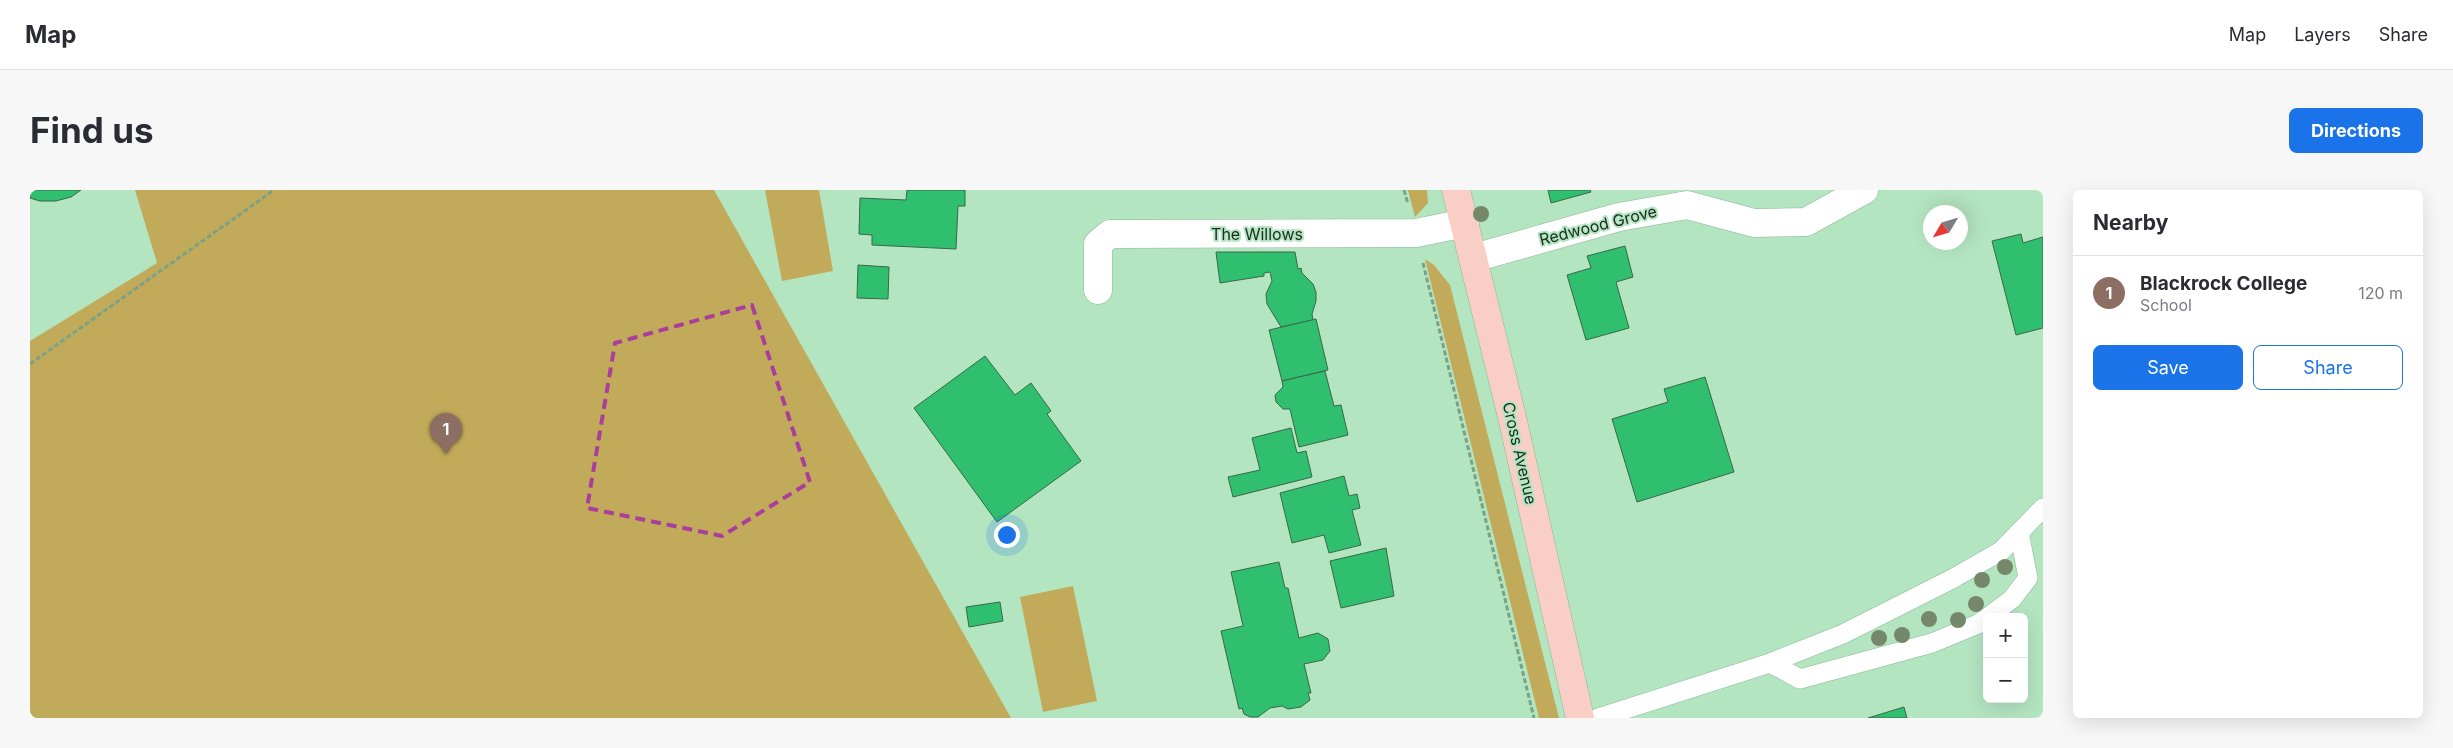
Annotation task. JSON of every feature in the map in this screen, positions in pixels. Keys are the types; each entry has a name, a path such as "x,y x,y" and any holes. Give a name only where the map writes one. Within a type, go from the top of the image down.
{"street":[{"name":"Cross Avenue","path":"1456,190 1512,417 1580,718"},
{"name":"Redwood Grove","path":"1474,258 1620,217 1687,206 1754,223 1806,222 1864,190"},
{"name":"The Willows","path":"1098,290 1098,244 1110,234 1416,233 1465,223"}],"lane":[{"path":"1598,718 1770,663 1843,634 1952,579 2000,551 2043,508"},
{"path":"1993,613 2012,599 2028,578 2019,532"},
{"path":"1770,663 1800,679 1932,643 1983,620"}],"path":[{"path":"30,364 274,190"},
{"path":"1404,190 1534,718"}],"highlighted area":[{"path":"752,305 810,482 722,536 587,508 615,343"}],"shaded area":[{"path":"135,190 714,190 1011,718 30,718 30,341 157,263"},
{"path":"765,190 819,190 833,271 782,281"},
{"path":"1408,190 1427,190 1428,203 1415,217"},
{"path":"1425,259 1434,265 1450,285 1559,718 1539,718"},
{"path":"1073,586 1097,701 1043,712 1020,597"}],"building":[{"path":"30,190 81,190 71,197 56,201 40,201 30,198"},
{"path":"907,190 965,190 965,206 958,206 956,249 872,245 872,235 859,234 860,198 906,200"},
{"path":"1548,190 1590,190 1591,192 1551,203"},
{"path":"2021,234 2023,243 2043,237 2043,328 2016,335 1992,241"},
{"path":"1625,246 1633,277 1616,282 1629,328 1586,340 1567,275 1591,268 1587,256"},
{"path":"1216,252 1295,252 1298,269 1301,268 1302,273 1313,284 1316,292 1316,301 1312,314 1313,320 1281,327 1267,304 1266,294 1272,281 1270,272 1264,273 1264,276 1220,283"},
{"path":"858,265 889,267 888,299 857,298"},
{"path":"1316,319 1328,370 1282,381 1269,330"},
{"path":"985,356 1015,395 1031,383 1051,411 1047,414 1081,461 997,522 914,408"},
{"path":"1325,371 1334,406 1341,405 1348,435 1299,447 1290,409 1283,409 1276,402 1275,395 1283,387 1282,381"},
{"path":"1705,377 1734,472 1637,502 1612,419 1668,402 1664,389"},
{"path":"1291,428 1297,453 1306,451 1312,477 1233,497 1228,477 1260,470 1252,438"},
{"path":"1344,476 1349,496 1357,494 1360,508 1352,510 1361,545 1329,553 1324,535 1292,543 1280,493"},
{"path":"1386,548 1394,596 1341,608 1330,561"},
{"path":"1279,562 1285,588 1288,588 1299,638 1318,633 1328,639 1330,651 1323,660 1304,664 1311,693 1308,693 1310,700 1301,707 1288,709 1282,706 1270,708 1258,717 1250,717 1244,714 1242,708 1239,709 1221,631 1243,626 1231,572"},
{"path":"1000,602 1003,621 969,627 966,607"},
{"path":"1904,707 1907,718 1868,718"}],"place":[{"name":"Blackrock College","path":"446,454"}]}
